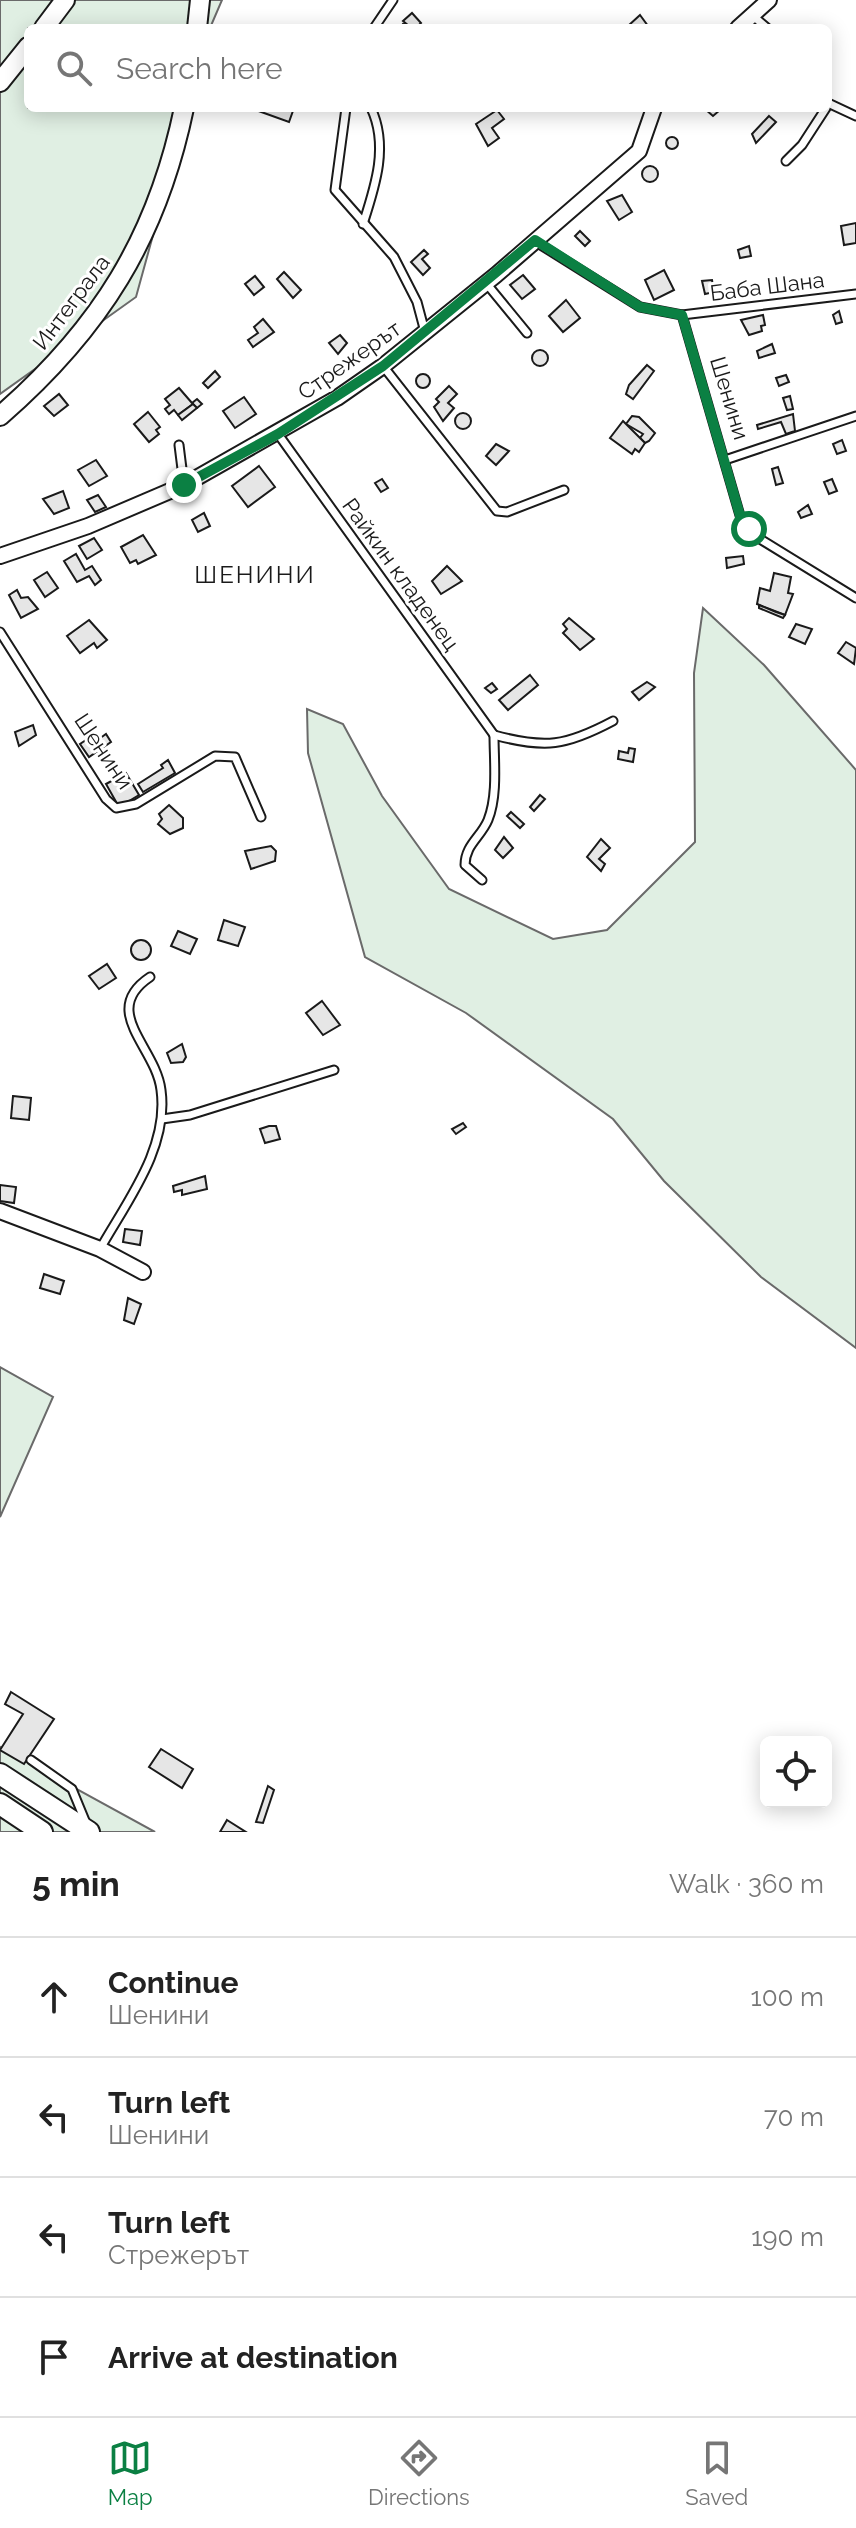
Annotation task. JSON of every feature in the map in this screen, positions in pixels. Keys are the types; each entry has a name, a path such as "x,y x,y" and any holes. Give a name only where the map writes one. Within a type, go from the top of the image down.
{"main road":[{"path":"0,1774 90,1832"},
{"path":"0,1804 42,1832"}],"street":[{"path":"47,24 65,0"},
{"path":"197,24 200,0"},
{"path":"742,24 769,0"},
{"path":"0,82 24,52"},
{"name":"Интеграла","path":"0,416 60,360 116,289 157,206 183,112"},
{"name":"Стрежерът","path":"0,556 88,526 184,485 278,434 383,366 486,283 639,151 653,112"},
{"path":"0,1211 100,1249 143,1272"}],"lane":[{"path":"377,24 393,0"},
{"path":"752,15 762,24"},
{"path":"832,107 856,116"},
{"path":"345,112 335,190 394,257 417,302 425,332"},
{"path":"363,224 379,165 377,121 373,112"},
{"path":"786,161 802,145 823,112"},
{"path":"535,240 640,307 682,315"},
{"path":"486,283 527,333"},
{"name":"Баба Шана","path":"682,315 856,294"},
{"name":"Шенини","path":"682,315 741,519 749,529 856,598"},
{"path":"383,366 497,511 507,512 564,490"},
{"path":"725,460 856,416"},
{"name":"Райкин кладенец","path":"278,434 494,735"},
{"path":"179,445 184,485"},
{"name":"Шенини","path":"0,632 106,799 116,808 136,804 215,756 227,754 235,757 261,817"},
{"path":"482,880 465,865 465,857 488,820 494,781 494,735 534,746 580,738 613,721"},
{"path":"100,1249 154,1151 162,1119 161,1087 129,1013 128,999 133,989 150,977"},
{"path":"162,1119 190,1115 334,1070"},
{"path":"31,1760 72,1789 90,1832"}],"green space":[{"path":"0,0 222,0 212,24 24,24 24,112 187,112 136,297 0,394"},
{"path":"703,608 764,665 856,770 856,1348 761,1277 664,1181 613,1119 466,1013 365,957 308,753 307,709 343,724 382,796 449,889 553,939 607,930 695,842 694,673"},
{"path":"0,1367 53,1397 0,1517"},
{"path":"0,1747 155,1832 0,1832"}],"building":[{"path":"412,13 421,23 407,24 403,21"},
{"path":"640,15 647,24 630,24"},
{"path":"261,112 293,112 289,122"},
{"path":"494,112 499,112 504,119 492,128 499,138 488,146 476,124"},
{"path":"769,116 776,122 756,143 752,134"},
{"path":"672,137 678,143 672,149 666,143"},
{"path":"647,166 653,166 658,174 656,180 647,182 642,177 642,171"},
{"path":"622,195 632,212 619,220 607,201"},
{"path":"856,223 856,243 844,245 841,226"},
{"path":"580,231 590,241 585,246 575,236"},
{"path":"749,246 751,256 740,258 738,250"},
{"path":"424,250 428,254 422,259 430,268 423,275 411,262"},
{"path":"664,270 674,290 654,300 645,280"},
{"path":"284,272 301,290 293,298 277,279"},
{"path":"523,275 535,289 522,299 510,285"},
{"path":"255,276 264,287 254,295 245,284"},
{"path":"712,280 714,292 705,294 702,281"},
{"path":"566,300 580,318 563,332 549,316"},
{"path":"839,311 842,322 836,324 833,315"},
{"path":"763,315 765,325 761,326 762,331 749,335 741,320"},
{"path":"263,319 274,332 253,347 248,340 258,333 254,327"},
{"path":"340,335 347,343 338,354 329,343"},
{"path":"772,344 775,353 759,358 757,351"},
{"path":"537,350 543,350 548,358 546,364 537,366 532,361 532,355"},
{"path":"647,365 654,371 633,399 626,394 629,385"},
{"path":"215,371 220,377 208,388 203,383"},
{"path":"423,374 430,381 423,388 416,381"},
{"path":"786,375 789,382 779,386 776,378"},
{"path":"449,386 457,394 448,403 454,408 443,421 434,407 439,402 436,399"},
{"path":"179,388 192,403 197,399 202,404 197,408 193,404 178,415 174,410 169,414 165,409 170,405 165,399"},
{"path":"59,394 68,405 54,416 44,406"},
{"path":"790,396 793,409 787,410 783,398"},
{"path":"244,397 256,414 235,428 223,411"},
{"path":"193,404 197,408 182,420 178,415"},
{"path":"148,412 160,427 156,430 159,434 149,442 134,424"},
{"path":"463,413 471,421 463,429 455,421"},
{"path":"793,414 795,431 786,434 781,422 758,429 757,425"},
{"path":"632,416 639,417 655,433 649,441 645,443 640,438 643,434 626,424"},
{"path":"623,421 645,443 639,452 635,449 632,454 610,438"},
{"path":"842,440 846,451 837,454 833,444"},
{"path":"496,444 509,451 496,465 486,456"},
{"path":"96,460 107,476 89,486 78,470"},
{"path":"259,466 275,487 248,507 232,486"},
{"path":"778,467 783,483 776,485 772,469"},
{"path":"382,479 388,488 381,492 375,483"},
{"path":"832,479 837,491 829,494 824,482"},
{"path":"63,491 69,508 54,514 43,499"},
{"path":"98,495 106,507 95,512 87,500"},
{"path":"808,505 812,514 801,518 798,512"},
{"path":"204,513 210,526 198,532 192,520"},
{"path":"143,535 156,555 138,564 136,560 130,563 121,547"},
{"path":"94,538 102,550 87,559 79,546"},
{"path":"76,554 85,570 92,566 101,580 95,585 89,576 77,582 64,561"},
{"path":"743,556 744,564 727,568 726,558"},
{"path":"447,566 462,581 441,594 432,581"},
{"path":"47,572 58,588 45,597 34,580"},
{"path":"774,573 791,577 788,593 793,594 785,615 757,604 760,588 770,591"},
{"path":"17,590 21,598 28,597 38,609 21,618 9,595"},
{"path":"759,605 785,615 783,618 759,608"},
{"path":"569,618 594,639 580,650 563,633 567,629 563,624"},
{"path":"89,620 107,640 97,648 94,643 80,653 67,636"},
{"path":"796,624 812,629 805,644 789,637"},
{"path":"846,642 856,648 854,664 838,653"},
{"path":"530,675 538,685 508,710 499,700"},
{"path":"647,682 655,687 639,700 632,692"},
{"path":"492,683 497,689 491,693 485,688"},
{"path":"33,725 36,735 19,746 15,732"},
{"path":"95,734 99,739 106,734 111,742 89,757 80,744"},
{"path":"629,748 635,749 633,762 618,759 619,751 628,753"},
{"path":"168,760 175,773 143,792 138,784 163,768 161,765"},
{"path":"126,773 139,795 119,807 106,784"},
{"path":"540,795 545,799 534,811 530,807"},
{"path":"169,805 183,818 183,828 170,834 158,824 162,819 159,814"},
{"path":"511,812 524,824 520,828 507,816"},
{"path":"504,837 513,848 503,858 495,850"},
{"path":"601,839 610,848 599,859 605,864 601,871 587,857"},
{"path":"271,846 276,851 275,861 251,869 245,851"},
{"path":"224,920 245,927 238,946 218,940"},
{"path":"178,931 197,939 190,954 171,946"},
{"path":"137,940 145,940 151,950 145,960 137,960 131,954 131,946"},
{"path":"107,964 116,978 99,989 89,976"},
{"path":"322,1001 340,1025 323,1035 306,1013"},
{"path":"182,1044 186,1057 183,1062 171,1063 167,1053"},
{"path":"13,1096 31,1098 29,1120 11,1118"},
{"path":"463,1123 466,1127 456,1134 452,1129"},
{"path":"276,1126 280,1139 265,1143 260,1129"},
{"path":"205,1176 207,1189 182,1195 182,1190 174,1192 173,1186"},
{"path":"0,1185 16,1187 14,1203 0,1201"},
{"path":"125,1229 142,1231 140,1245 123,1242"},
{"path":"44,1274 64,1281 60,1294 40,1288"},
{"path":"128,1298 141,1304 134,1324 124,1320"},
{"path":"11,1692 54,1719 24,1764 0,1750 23,1714 5,1704"},
{"path":"161,1749 193,1769 182,1788 149,1767"},
{"path":"268,1786 274,1790 263,1823 256,1822"},
{"path":"227,1820 246,1832 220,1832"}],"district":[{"name":"ШЕНИНИ","path":"255,574"}],"route":[{"path":"184,485 278,434 383,366 535,240 640,307 682,315 741,519 749,529"}]}
